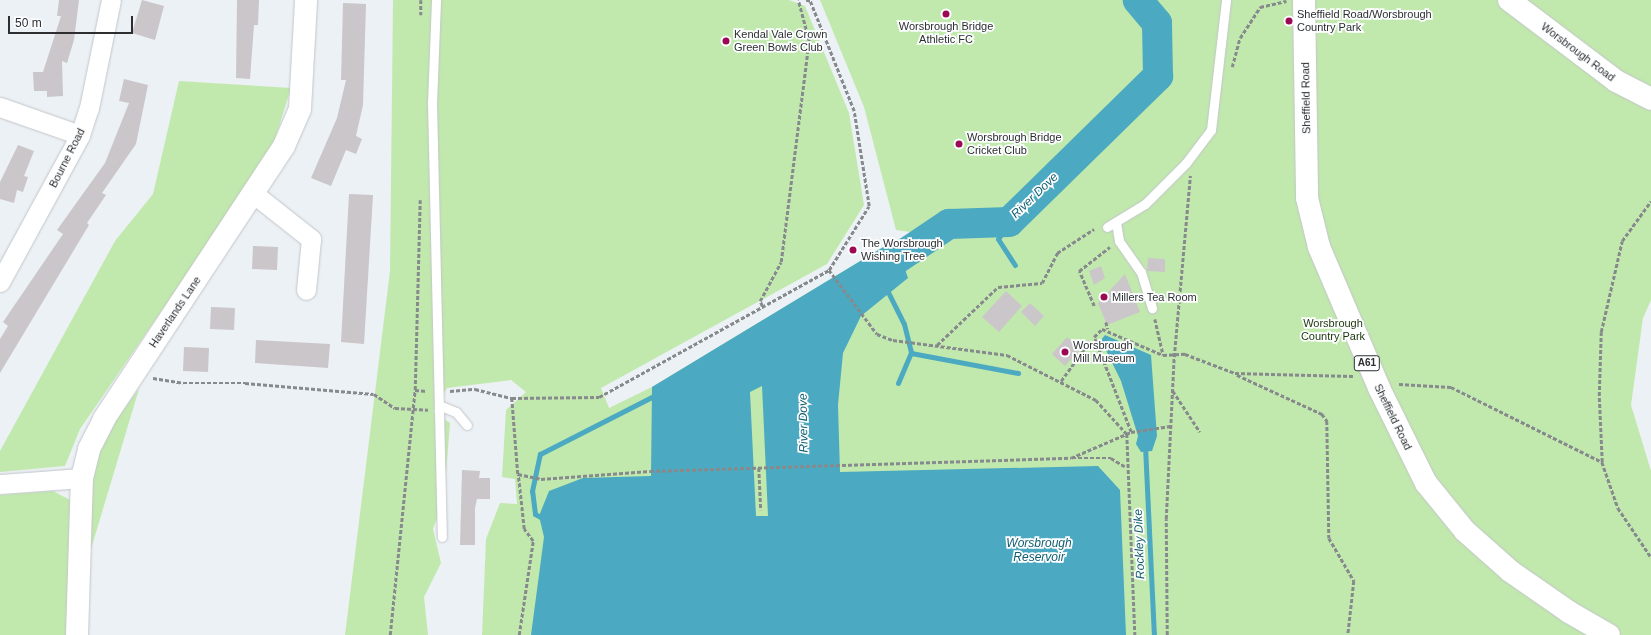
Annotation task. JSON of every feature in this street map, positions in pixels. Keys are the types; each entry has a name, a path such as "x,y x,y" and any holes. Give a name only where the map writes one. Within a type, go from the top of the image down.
{"main road":[{"name":"Haverlands Lane","path":"77,635 82,478 89,449 104,419 254,194 284,146 300,109 306,0"},
{"name":"Sheffield Road","path":"1304,0 1307,198 1319,247 1374,378 1426,483 1465,531 1517,575 1609,635"},
{"name":"Worsbrough Road","path":"1509,0 1616,81 1651,99"}],"street":[{"name":"Bourne Road","path":"0,282 80,135 89,108 111,0"},
{"path":"0,107 80,135"},
{"path":"254,194 311,239 306,290"},
{"path":"0,484 82,478"}],"lane":[{"path":"436,0 432,102 439,391 441,406 442,537"},
{"path":"1107,227 1145,204 1186,163 1211,130 1226,0"},
{"path":"1116,222 1119,241 1141,272 1152,308"},
{"path":"441,406 456,412 467,425"}],"path":[{"path":"421,0 421,24"},
{"path":"762,306 760,300 781,262 809,41 798,0"},
{"path":"415,390 439,391 474,389 512,398 600,396 829,270 869,206 854,111 810,1 806,0"},
{"path":"1230,75 1240,38 1260,7 1292,0"},
{"path":"1167,635 1166,519 1174,357 1190,176 1186,163"},
{"path":"390,635 415,390 420,192"},
{"path":"1651,201 1622,241 1601,332 1598,396 1602,462 1618,508 1651,557"},
{"path":"937,345 998,287 1042,283 1057,253 1074,239 1107,227"},
{"path":"1094,306 1079,271 1119,241"},
{"path":"829,270 867,326 893,340 1007,355 1096,400 1127,434 1126,467 1135,635"},
{"path":"1152,308 1163,355"},
{"path":"1106,322 1108,329"},
{"path":"1131,432 1094,337 1102,329 1108,329 1163,355 1174,357 1186,354 1235,374 1322,414 1327,421 1329,538 1354,581 1348,635"},
{"path":"1061,381 1090,341"},
{"path":"1235,374 1374,378 1451,387 1602,462"},
{"path":"154,378 183,383 246,383 374,394 395,408 428,410"},
{"path":"1173,390 1200,432"},
{"path":"512,398 524,529 533,541 519,635"},
{"path":"1071,458 1131,432 1171,426"},
{"path":"518,474 541,479 650,471 1071,458 1111,458 1126,467"},
{"path":"759,468 760,510"}],"green space":[{"name":"Worsbrough Country Park","path":"393,0 789,0 805,6 849,113 864,205 827,264 601,388 609,408 652,387 895,240 918,233 896,230 864,107 820,0 1651,0 1651,300 1643,318 1631,405 1651,471 1651,635 482,635 486,539 500,503 517,504 515,479 502,477 506,410 526,392 511,380 447,388 433,412 450,423 444,500 433,529 441,563 424,597 428,635 345,635 390,271"},
{"path":"179,81 291,88 271,152 80,429 65,466 0,472 0,451 115,241 153,194"},
{"path":"139,389 88,559 95,456 109,428"},
{"path":"53,491 70,500 68,635 0,635 0,495"}],"water":[{"name":"Worsbrough Reservoir","path":"895,240 908,278 861,316 843,353 838,405 840,472 1098,466 1120,490 1126,635 531,635 544,537 539,516 549,491 583,478 651,476 652,387","holes":["762,386 768,516 756,516 750,392"]},
{"path":"1105,335 1151,355 1157,436 1152,451 1141,452 1136,444 1138,436 1121,381 1101,340"}],"building":[{"path":"59,0 79,0 74,40 67,63 62,61 63,96 47,97 47,91 34,91 33,72 43,72 61,16 57,16"},
{"path":"142,0 164,6 155,40 132,33"},
{"path":"237,0 259,0 258,25 254,25 250,79 236,78"},
{"path":"343,3 366,4 363,105 356,136 362,139 356,154 346,150 331,186 311,178 337,118 346,80 341,80"},
{"path":"124,79 148,85 136,144 102,193 106,195 87,223 89,225 0,373 0,339 8,326 3,322 63,234 57,230 105,163 129,103 119,101"},
{"path":"18,145 34,151 24,176 28,177 23,192 17,190 14,203 0,199 0,182"},
{"path":"349,194 373,195 364,344 341,342"},
{"path":"253,246 278,247 277,270 252,269"},
{"path":"1148,258 1165,259 1165,272 1147,271"},
{"path":"1101,266 1105,278 1094,285 1089,271"},
{"path":"1125,274 1140,312 1107,325 1098,303"},
{"path":"1006,291 1022,306 999,332 982,317"},
{"path":"1030,303 1044,316 1035,326 1021,312"},
{"path":"211,307 235,308 234,330 210,329"},
{"path":"1067,337 1081,349 1065,366 1052,354"},
{"path":"256,340 330,344 328,368 255,363"},
{"path":"184,347 209,348 208,372 183,371"},
{"path":"462,470 480,471 479,478 490,478 490,499 477,499 475,508 475,545 460,545"}],"waterway":[{"name":"River Dove","path":"867,279 949,224 1009,222 1158,76 1157,23 1138,0"},
{"path":"1009,222 998,239 1015,265"},
{"path":"886,288 904,324 911,353 1018,373"},
{"path":"898,383 911,353"},
{"path":"544,519 535,514 532,491 540,454 658,394"},
{"name":"Rockley Dike","path":"1145,446 1154,635"}],"place":[{"name":"Worsbrough Bridge Athletic FC","path":"946,14"},
{"name":"Sheffield Road/Worsbrough Country Park","path":"1289,21"},
{"name":"Kendal Vale Crown Green Bowls Club","path":"726,41"},
{"name":"Worsbrough Bridge Cricket Club","path":"959,144"},
{"name":"The Worsbrough Wishing Tree","path":"853,250"},
{"name":"Millers Tea Room","path":"1104,297"},
{"name":"Worsbrough Mill Museum","path":"1065,352"}]}
